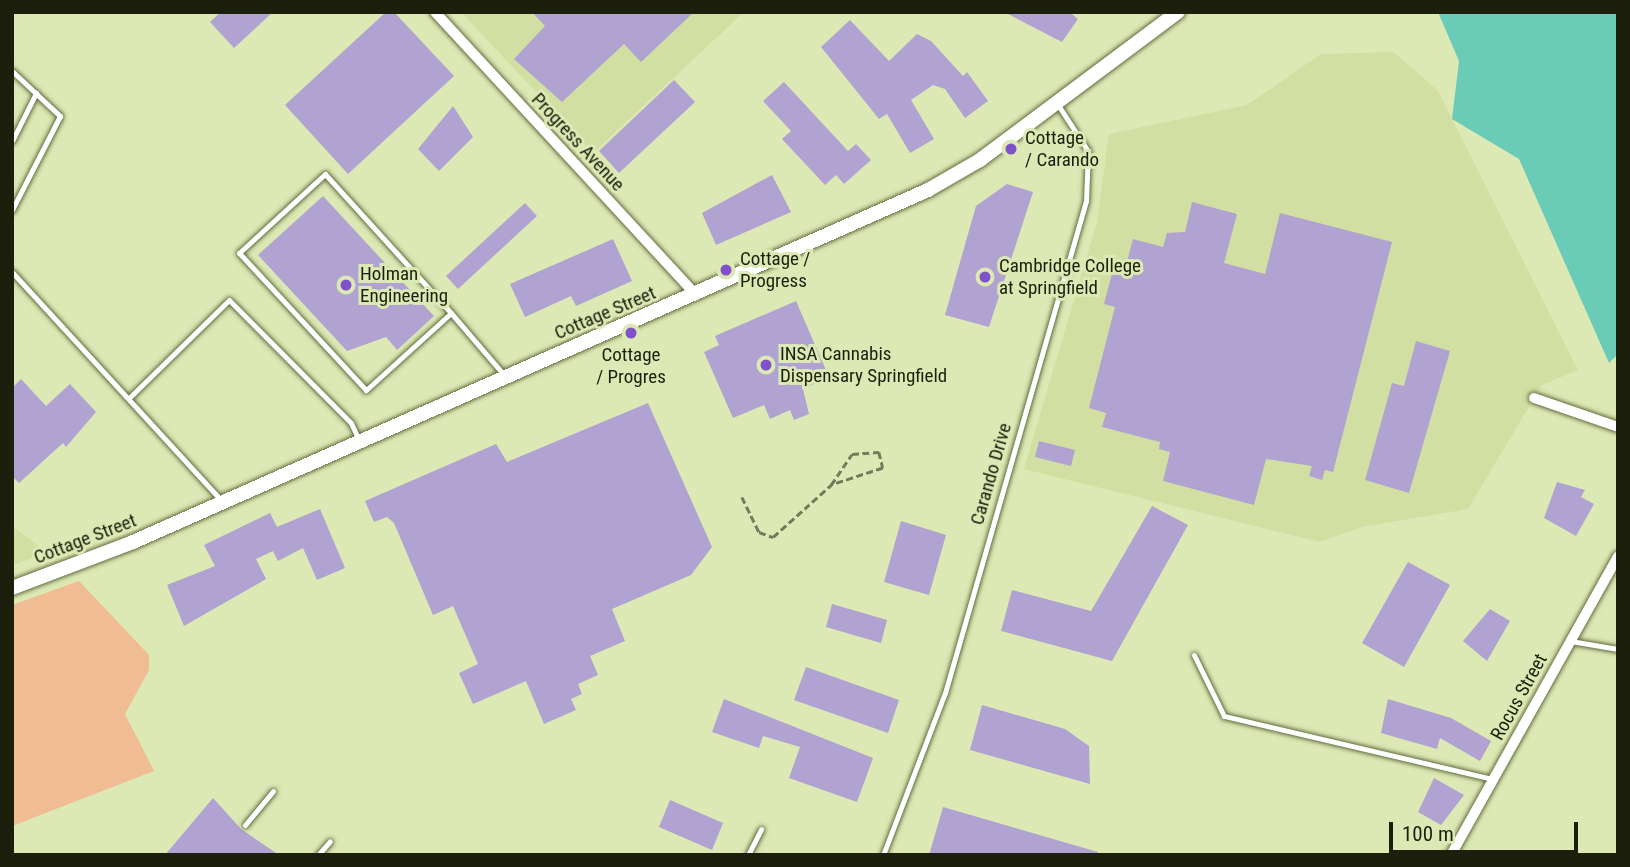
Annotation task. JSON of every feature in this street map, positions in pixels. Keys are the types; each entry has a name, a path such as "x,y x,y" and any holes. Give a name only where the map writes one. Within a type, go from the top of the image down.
{"main road":[{"name":"Cottage Street","path":"12,588 223,502 505,376 696,295 928,190 1056,103 1178,12"}],"street":[{"name":"Progress Avenue","path":"435,12 696,295"},
{"path":"1534,398 1618,428"},
{"name":"Rocus Street","path":"1451,855 1617,558"}],"lane":[{"path":"12,71 60,116 12,210"},
{"path":"12,141 36,93"},
{"name":"Carando Drive","path":"883,855 945,693 1090,185 1086,146 1056,103"},
{"path":"451,313 366,390 239,253 325,174 451,313 505,376"},
{"path":"12,272 223,502"},
{"path":"129,398 229,300 351,423 360,441"},
{"path":"1570,640 1618,649"},
{"path":"1194,655 1224,716 1493,779"},
{"path":"244,825 273,791"},
{"path":"748,855 761,829"},
{"path":"318,855 330,841"}],"path":[{"path":"742,497 759,532 773,537 831,485 852,454 879,452 883,467 831,485"}],"shaded area":[{"path":"461,12 744,12 593,153"},
{"path":"1394,52 1438,91 1578,370 1542,385 1468,509 1362,527 1320,542 1024,469 1097,222 1109,134 1247,105 1321,54"},
{"path":"12,526 48,553 12,565"},
{"path":"79,581 149,655 149,670 125,714 154,771 12,826 12,605"}],"water":[{"path":"1438,12 1618,12 1618,354 1609,363 1519,159 1452,119 1459,61"}],"building":[{"path":"221,12 273,12 234,48 210,22"},
{"path":"386,12 394,12 454,76 348,174 285,105"},
{"path":"532,12 694,12 641,62 624,44 562,102 514,59 545,26"},
{"path":"1004,12 1069,12 1078,19 1062,42"},
{"path":"850,20 889,61 917,34 931,41 963,76 967,72 988,101 965,118 945,89 933,85 911,100 934,139 910,153 887,114 879,119 821,47"},
{"path":"674,80 695,102 619,173 599,151"},
{"path":"784,82 848,151 856,144 871,160 844,184 836,175 825,185 782,139 791,131 763,101"},
{"path":"453,106 473,137 439,171 418,149"},
{"path":"772,175 791,212 716,245 702,213"},
{"path":"1007,184 1033,192 989,327 945,315 976,206"},
{"name":"Holman Engineering","path":"323,196 434,316 397,350 386,337 347,351 258,255"},
{"path":"1192,202 1237,214 1224,263 1265,274 1280,213 1392,242 1333,472 1325,470 1322,480 1309,476 1312,466 1266,459 1254,505 1163,481 1170,452 1159,449 1160,442 1102,427 1106,413 1089,408 1115,307 1104,304 1113,270 1124,273 1133,239 1163,247 1167,233 1185,232"},
{"path":"525,203 537,216 458,289 446,276"},
{"path":"613,239 632,281 576,306 571,296 525,317 510,284"},
{"path":"796,301 829,377 803,389 809,414 794,420 790,410 770,419 764,405 733,418 704,352 719,345 715,336"},
{"path":"1416,341 1450,351 1409,493 1365,480 1392,383 1404,386"},
{"path":"21,379 46,406 70,384 96,412 66,447 63,443 19,483 12,476 12,388"},
{"path":"648,403 712,547 691,575 612,609 625,641 590,656 598,675 578,684 582,694 571,699 576,710 544,724 526,681 473,704 459,673 478,664 453,606 433,615 394,523 387,517 374,522 365,501 496,444 507,462"},
{"path":"1039,441 1075,450 1071,466 1035,457"},
{"path":"1557,482 1585,490 1581,497 1594,504 1576,536 1544,518"},
{"path":"1152,506 1188,525 1112,661 1001,631 1012,590 1091,611"},
{"path":"320,509 345,568 317,580 303,548 278,561 273,551 256,559 266,579 184,626 167,585 215,566 204,545 270,513 277,527"},
{"path":"901,521 946,535 929,595 884,582"},
{"path":"1408,562 1450,585 1404,667 1362,643"},
{"path":"832,604 887,620 881,643 826,627"},
{"path":"1490,609 1510,621 1487,661 1463,641"},
{"path":"806,667 899,700 888,733 794,700"},
{"path":"724,699 873,758 857,802 789,778 800,747 763,736 759,748 712,732"},
{"path":"1388,699 1451,718 1491,741 1480,761 1440,738 1437,749 1381,733"},
{"path":"982,705 1065,729 1089,746 1090,784 970,750"},
{"path":"1434,778 1464,795 1441,825 1418,812"},
{"path":"213,798 241,829 279,855 165,855"},
{"path":"670,800 723,823 712,850 659,827"},
{"path":"943,807 1098,852 1098,855 929,855"}],"place":[{"name":"Cottage / Carando","path":"1011,149"},
{"name":"Cottage / Progress","path":"726,270"},
{"name":"Cambridge College at Springfield","path":"985,277"},
{"name":"Holman Engineering","path":"346,285"},
{"name":"Cottage / Progres","path":"631,333"},
{"name":"INSA Cannabis Dispensary Springfield","path":"766,365"}]}
